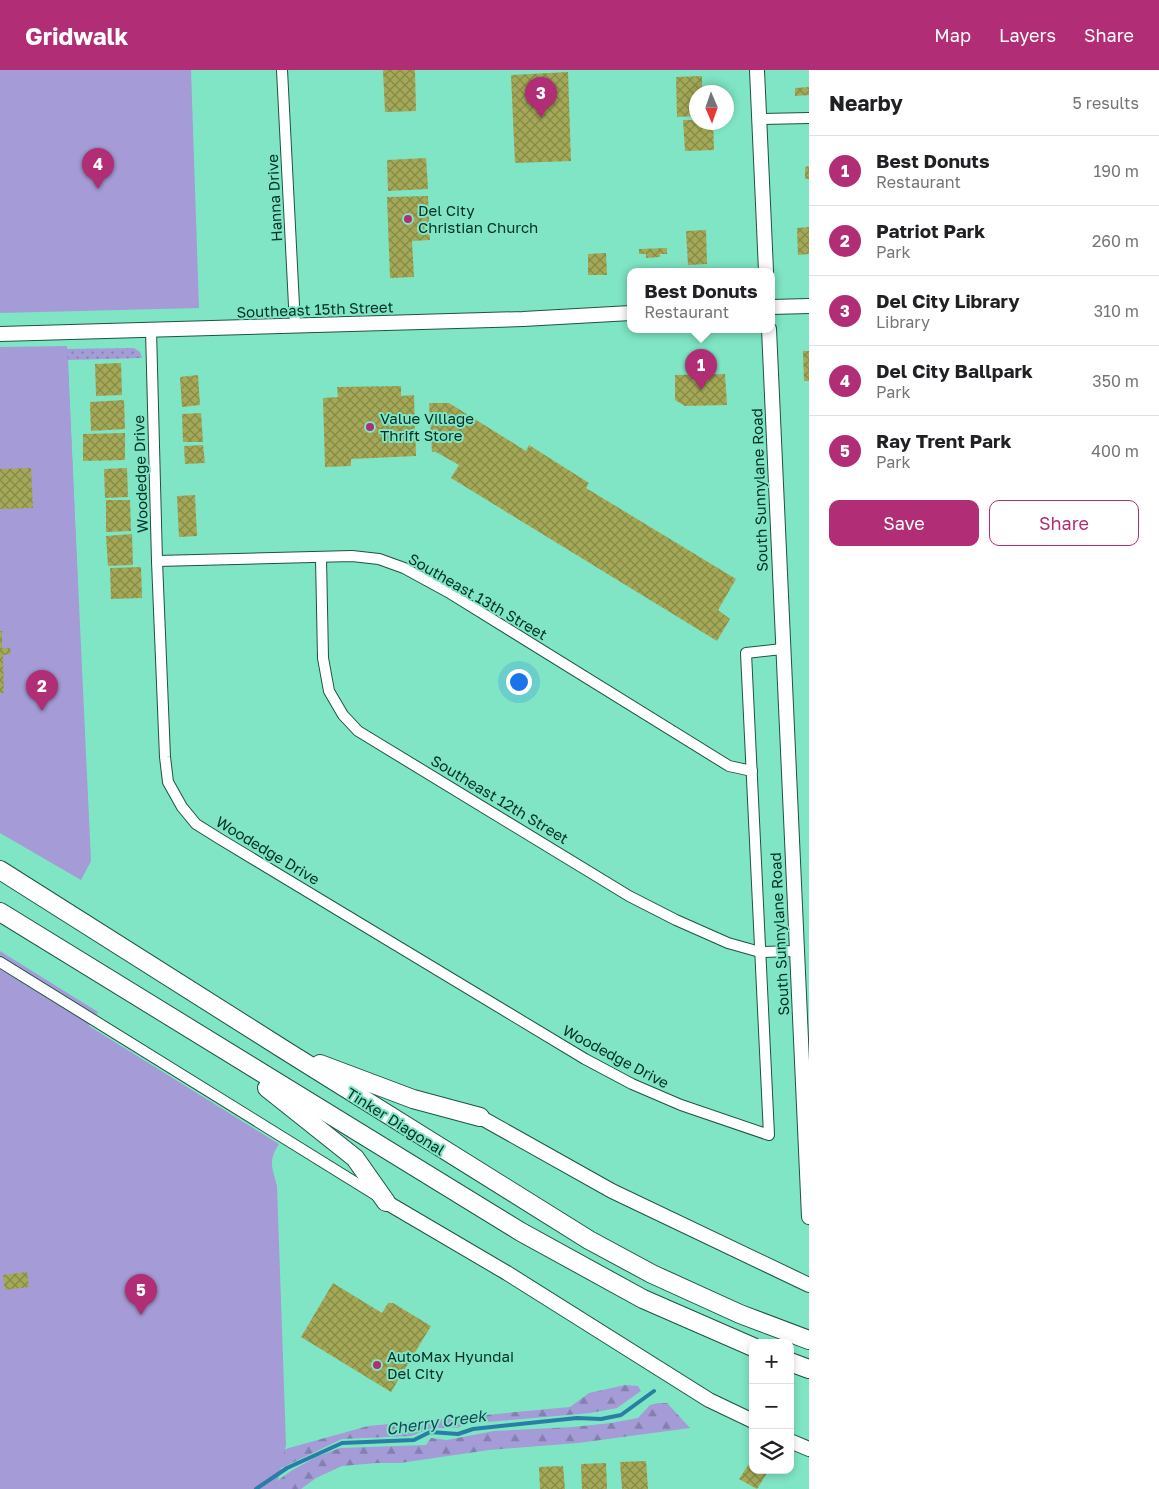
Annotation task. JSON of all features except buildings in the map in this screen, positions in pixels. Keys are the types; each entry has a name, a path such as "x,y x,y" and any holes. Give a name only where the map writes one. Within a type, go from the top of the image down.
{"highway":[{"name":"Tinker Diagonal","path":"0,870 589,1240 652,1274 740,1314 809,1340"},
{"name":"Tinker Diagonal","path":"0,912 212,1044 573,1262 644,1299 749,1345"},
{"path":"212,1044 355,1158 386,1202"},
{"path":"283,1049 413,1100 480,1117"},
{"path":"794,1363 809,1368"}],"main road":[{"path":"757,70 766,268"},
{"path":"775,307 809,306"},
{"name":"Southeast 15th Street","path":"0,334 523,319 627,313"},
{"name":"South Sunnylane Road","path":"769,333 809,1217"},
{"path":"480,1117 612,1190 809,1285"},
{"path":"386,1202 507,1274 709,1400 749,1419"},
{"path":"794,1442 809,1449"}],"street":[{"name":"Hanna Drive","path":"282,70 295,325"},
{"path":"759,119 809,118"},
{"name":"Woodedge Drive","path":"151,330 157,561 165,757 168,782 182,807 196,824 585,1059 632,1084 681,1105 769,1135"},
{"name":"Southeast 13th Street","path":"157,561 352,556 380,559 404,568 448,592 729,766 752,771"},
{"name":"Southeast 12th Street","path":"321,558 323,658 329,691 343,715 358,731 629,896 676,920 728,943 760,952 796,951"},
{"name":"South Sunnylane Road","path":"769,1135 746,653 782,649"},
{"path":"0,962 386,1202"}],"green space":[{"path":"0,70 191,70 199,308 0,313"},
{"path":"67,346 91,861 81,880 0,833 0,347"},
{"path":"134,348 140,352 142,358 68,360 78,589 62,349"},
{"path":"0,951 98,1012 89,1026 279,1144 273,1155 272,1164 277,1186 286,1445 276,1489 0,1489"},
{"path":"625,1385 638,1386 641,1391 617,1408 590,1413 466,1424 457,1428 432,1428 411,1436 342,1439 244,1486 226,1489 278,1452 368,1426 570,1407 589,1393"},
{"path":"667,1403 690,1428 578,1443 489,1450 400,1463 342,1466 316,1478 301,1489 266,1489 291,1471 316,1457 340,1448 426,1445 431,1438 447,1440 494,1431 611,1423 638,1418 650,1405"}],"waterway":[{"name":"Cherry Creek","path":"256,1489 287,1468 342,1443 414,1440 430,1432 458,1434 473,1429 577,1418 601,1419 621,1415 654,1391"}],"place":[{"name":"Del City Library","path":"541,118"},
{"name":"Del City Ballpark","path":"98,189"},
{"name":"Del City Christian Church","path":"408,219"},
{"name":"Best Donuts","path":"701,390"},
{"name":"Value Village Thrift Store","path":"370,427"},
{"name":"Patriot Park","path":"42,711"},
{"name":"Ray Trent Park","path":"141,1315"},
{"name":"AutoMax Hyundai Del City","path":"377,1365"}]}
